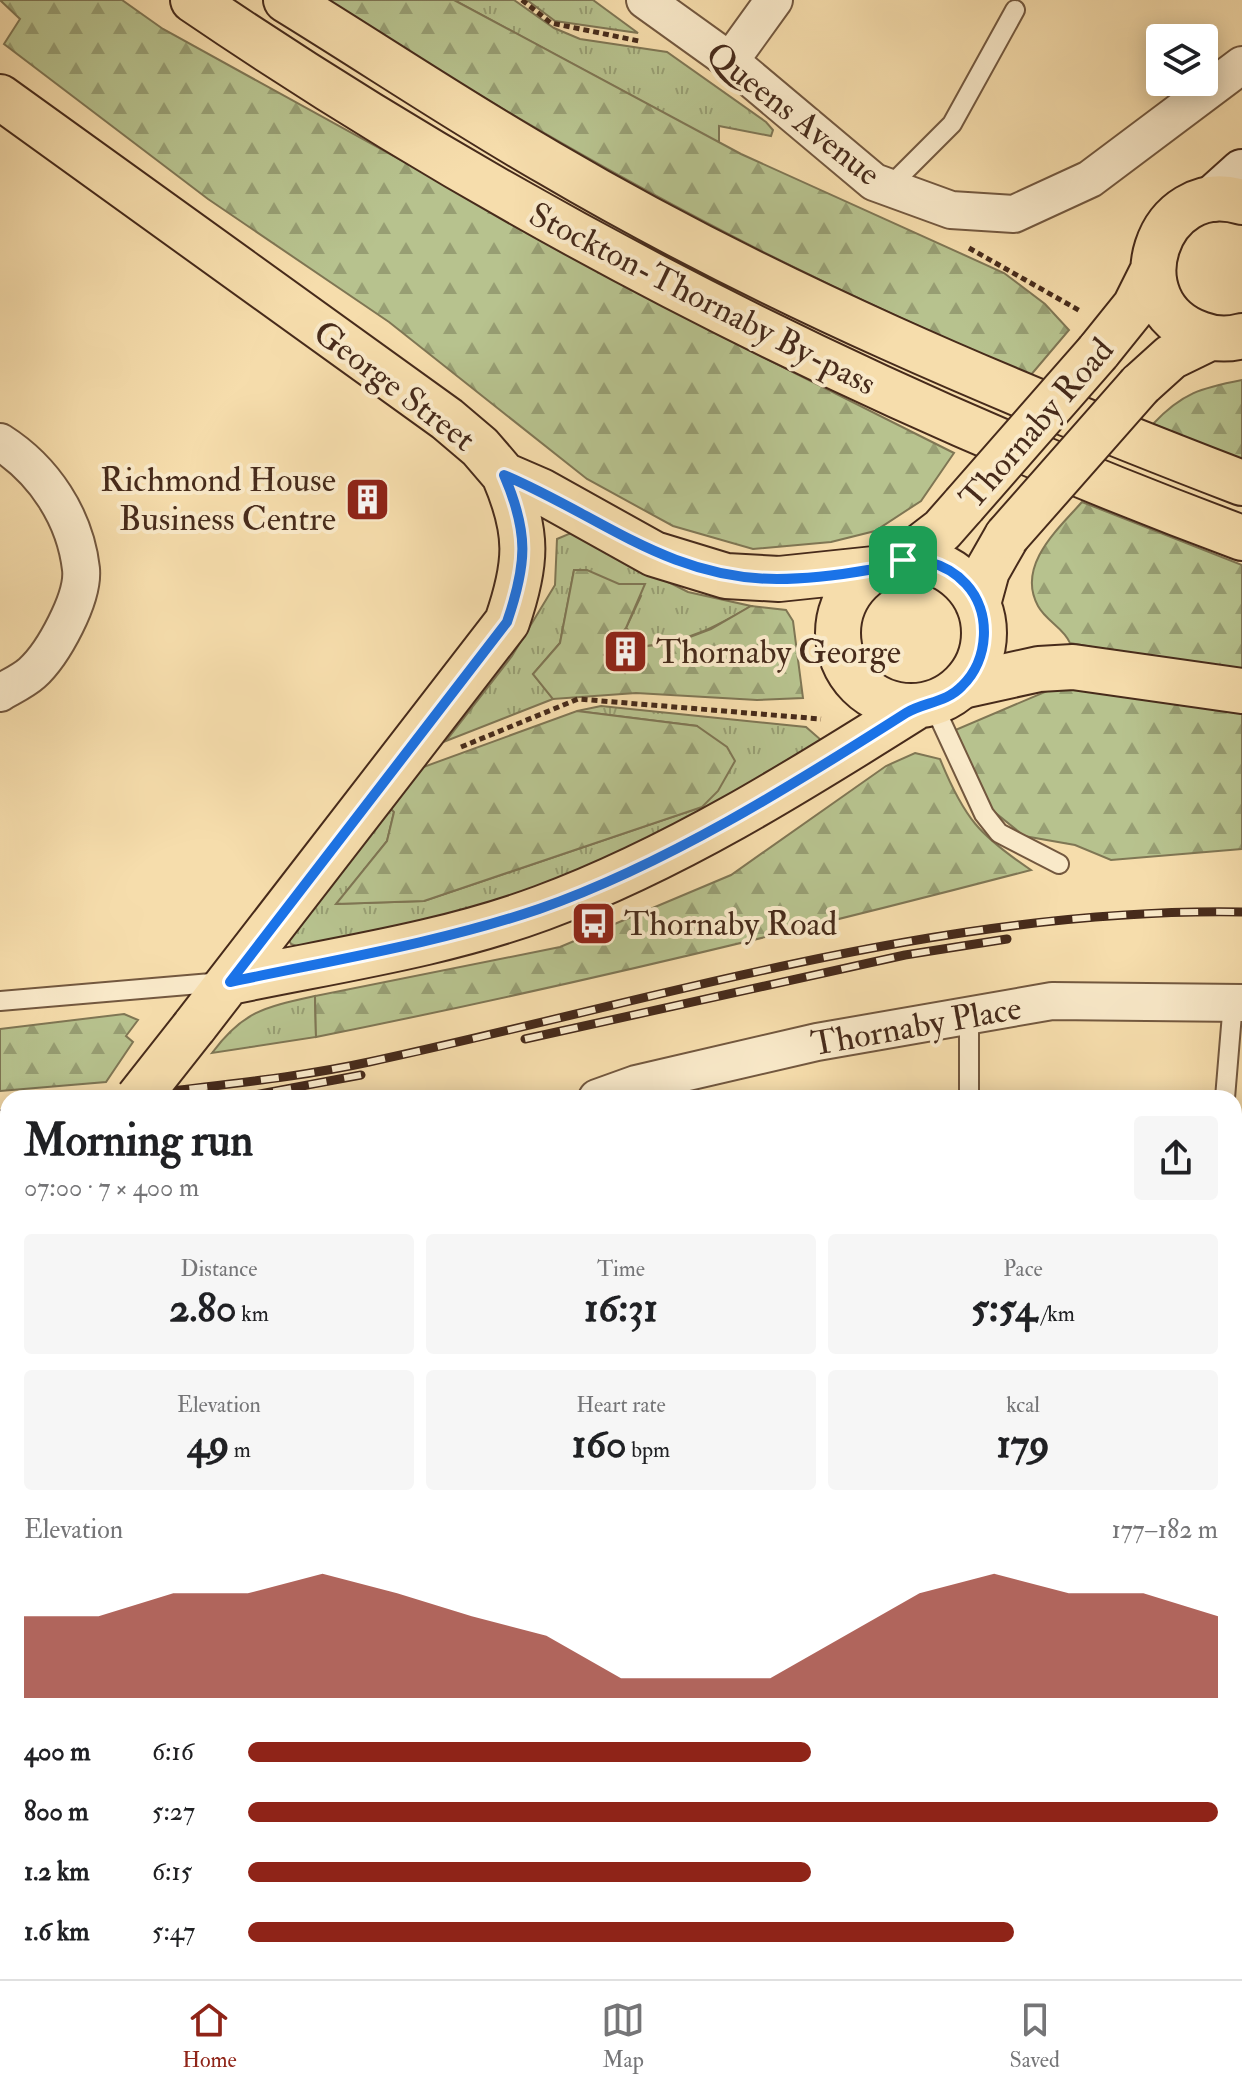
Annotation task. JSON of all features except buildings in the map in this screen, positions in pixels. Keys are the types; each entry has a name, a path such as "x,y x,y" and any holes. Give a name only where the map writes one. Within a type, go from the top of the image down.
{"main road":[{"name":"Stockton-Thornaby By-pass","path":"193,0 421,148 679,291 959,425 1102,486 1242,538"},
{"name":"Stockton-Thornaby By-pass","path":"286,0 550,164 804,296 991,382 1242,483"},
{"name":"George Street","path":"0,97 447,419 480,447 504,475 541,491 654,554 726,576 779,579 889,564"},
{"name":"Thornaby Road","path":"889,564 942,530 1096,336 1135,306 1152,272 1154,251 1162,232 1176,216 1232,191"},
{"path":"1152,272 1157,295 1169,315 1187,330 1226,337"},
{"name":"Thornaby Road","path":"978,604 987,571 1007,536 1140,385 1171,357 1226,337"},
{"path":"144,1090 507,622 523,577 524,538 504,475"},
{"path":"230,982 455,935 541,908 613,877 752,807 937,699 975,669 983,648 984,625 978,604 966,584 948,570 927,561 889,564 855,585 842,606 837,630 840,654 851,677 869,694 891,705 937,699 1039,669 1073,667 1242,691"}],"street":[{"name":"Queens Avenue","path":"645,0 730,61 874,182 951,210 1014,214 1090,179 1242,65"},
{"path":"730,61 774,0"},
{"path":"0,442 16,452 60,500 82,571 64,633 32,674 0,693"},
{"name":"Thornaby Place","path":"619,1090 817,1042 1052,1001 1237,1002"}],"lane":[{"path":"889,187 952,124 1015,10"},
{"path":"937,699 984,814 999,833 1059,864"},
{"path":"0,1001 230,982"},
{"path":"1226,1090 1237,1002"},
{"path":"969,1015 969,1090"}],"path":[{"path":"522,0 551,23 641,42"},
{"path":"959,242 1096,336"},
{"path":"460,747 578,699 840,721 857,744"}],"green space":[{"path":"0,0 122,0 163,29 711,331 954,453 921,501 875,531 831,542 753,549 673,526 587,479 389,322 208,199 4,44 20,19"},
{"path":"325,0 454,0 741,154 1004,273 1045,304 1069,330 1030,376 837,288 686,212 503,109"},
{"path":"454,0 514,0 554,28 580,39 667,52 766,122 773,130 771,136 719,126 719,143"},
{"path":"527,0 593,0 638,33 555,21"},
{"path":"1242,380 1242,461 1153,424 1173,405 1193,393"},
{"path":"1082,502 1242,565 1242,674 1070,643 1038,606 1032,577 1043,549"},
{"path":"571,533 688,592 751,606 701,632 647,646 626,628 641,596 587,571 574,570 560,643 533,674 553,699 446,741 512,656 555,585 557,539"},
{"path":"574,570 587,570 619,584 645,584 626,628 604,655 625,673 647,646 674,643 711,629 751,606 786,610 793,621 803,698 757,700 636,693 553,699 533,674 560,643"},
{"path":"1066,683 1242,711 1242,849 1111,860 1075,845 1024,836 987,806 953,731"},
{"path":"601,706 806,727 821,740 676,825 552,884 408,926 299,947 291,944 287,937 388,806 394,812 387,841 337,904 424,901 702,807 697,726 577,711"},
{"path":"577,711 697,726 727,747 735,761 718,791 702,807 424,901 336,904 387,841 394,812 388,806 418,769"},
{"path":"915,753 940,759 957,796 975,824 998,846 1031,870 675,959 316,1037 315,996 560,947 731,875 886,766"},
{"path":"315,996 316,1037 212,1053 245,1019 269,1008"},
{"path":"124,1014 138,1020 126,1036 133,1042 106,1082 12,1090 0,1090 0,1029"}],"railway":[{"path":"181,1090 338,1068 802,962 912,941 1021,925 1131,914 1242,912"},
{"path":"525,1039 905,955 1007,939"},
{"path":"281,1090 361,1075"}],"place":[{"name":"Richmond House Business Centre","path":"367,499"},
{"name":"Thornaby George","path":"625,651"},
{"name":"Thornaby Road","path":"593,923"}],"route":[{"path":"504,475 541,491 654,554 726,576 779,579 838,575 903,560 927,561 948,570 966,584 978,604 984,625 983,648 975,669 962,686 948,697 916,707 766,799 585,891 455,935 230,982 507,622 523,577 524,538 504,475"}]}
